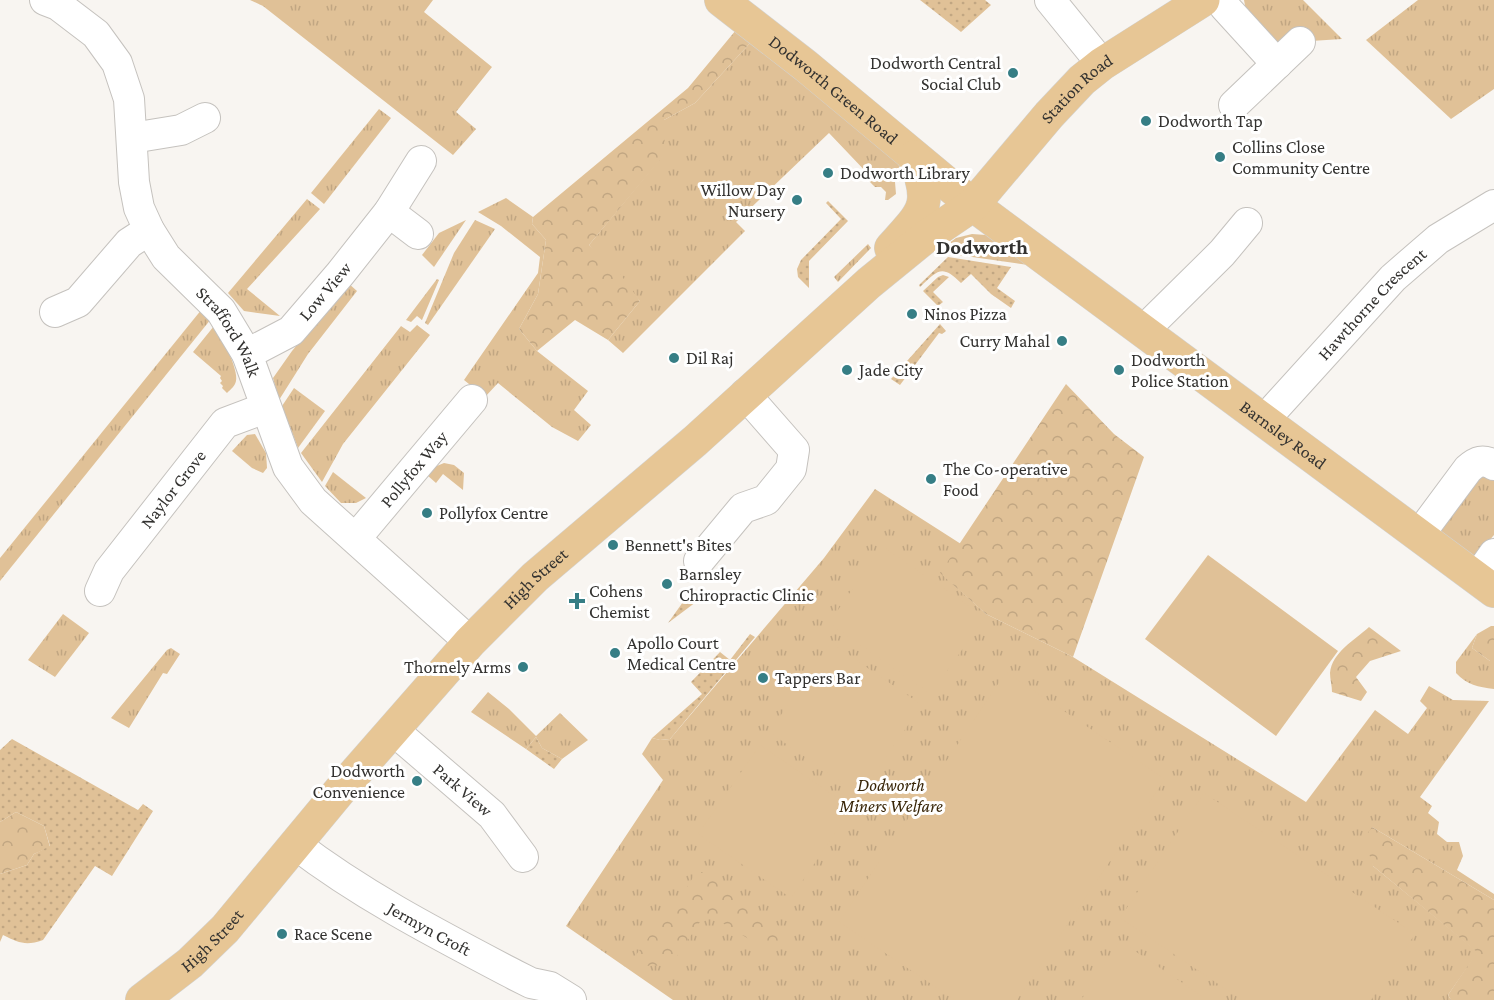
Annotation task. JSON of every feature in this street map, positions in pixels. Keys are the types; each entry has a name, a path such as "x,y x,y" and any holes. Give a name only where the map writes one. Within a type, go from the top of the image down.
{"main road":[{"name":"Dodworth Green Road","path":"721,0 806,66 973,204"},
{"name":"Station Road","path":"973,204 1048,115 1082,80 1102,64 1203,0"},
{"path":"869,283 891,248 918,218 924,202 923,180 914,157"},
{"name":"High Street","path":"142,1000 190,963 225,929 295,844 470,642 535,577 695,441 869,283 923,239 973,204"},
{"name":"Barnsley Road","path":"973,204 1419,535 1488,574"}],"street":[{"name":"Strafford Walk","path":"45,0 58,5 96,34 117,63 129,99 134,182 139,208 148,231 166,257 216,303 247,354 288,467 314,501 470,642"},
{"path":"1050,0 1102,64"},
{"path":"1222,0 1225,7 1277,64"},
{"path":"1234,105 1300,42"},
{"path":"132,138 181,130 205,118"},
{"name":"Low View","path":"247,354 291,331 389,212 421,161"},
{"name":"Hawthorne Crescent","path":"1266,422 1275,408 1393,279 1438,238 1494,205"},
{"path":"389,212 418,234"},
{"path":"1143,331 1211,250 1247,223"},
{"path":"55,312 78,302 129,243 148,231"},
{"path":"699,561 743,508 766,500 791,469 794,450 745,394"},
{"name":"Pollyfox Way","path":"356,538 472,400"},
{"name":"Naylor Grove","path":"100,591 109,570 225,423 265,408"},
{"path":"1419,535 1467,469 1476,462 1486,461 1494,465"},
{"name":"Park View","path":"393,730 492,815 523,857"},
{"name":"Jermyn Croft","path":"295,844 336,876 408,919 531,983 550,987 571,1000"}],"green space":[{"path":"250,0 433,0 424,12 492,67 456,112 476,129 453,155 263,6"},
{"path":"920,0 985,0 991,5 961,32"},
{"path":"1244,0 1303,0 1342,39 1278,46 1247,16"},
{"path":"1418,0 1494,0 1494,89 1451,119 1366,40"},
{"path":"736,30 751,42 695,103 664,120 665,154 589,245 615,267 640,301 608,340 575,320 537,351 519,329 538,294 546,240 532,224 533,217 688,88"},
{"path":"751,42 890,153 905,174 895,182 896,194 885,200 886,192 869,181 869,175 829,133 736,222 745,231 623,353 608,340 640,301 589,245 664,154 664,120 695,103"},
{"path":"379,109 391,118 324,204 311,193"},
{"path":"506,198 533,217 532,224 546,240 538,294 519,329 537,351 588,391 574,410 591,425 578,441 552,427 498,383 485,397 464,380 538,273 540,257 501,226 478,212"},
{"path":"307,199 320,209 247,289 280,316 244,311 228,293"},
{"path":"828,201 848,221 809,261 809,288 798,277 797,269 801,260 841,219 826,203"},
{"path":"466,220 434,267 422,255 439,233"},
{"path":"475,220 495,229 428,325 425,323 454,253"},
{"path":"972,234 986,235 1028,265 937,252 956,238"},
{"path":"868,244 871,248 838,282 834,277"},
{"path":"948,257 1011,267 997,288 1015,301 1011,308 991,294 971,274 961,283 949,273 940,271 920,287 919,285"},
{"path":"943,275 949,277 933,292 943,302 938,306 923,291"},
{"path":"437,279 439,280 422,320 417,316 411,322 406,320"},
{"path":"348,283 357,291 308,354 279,400 273,378 292,351"},
{"path":"202,309 211,319 0,581 0,558"},
{"path":"940,324 946,331 939,333 900,385 891,379"},
{"path":"417,325 430,335 343,444 322,482 301,453 401,326 410,332"},
{"path":"214,326 229,352 235,369 235,384 227,393 220,383 221,376 193,352"},
{"path":"1066,384 1114,434 1144,457 1073,657 986,614 940,573"},
{"path":"294,388 325,411 298,448 282,406"},
{"path":"255,434 266,453 267,468 263,473 252,468 232,451 247,435"},
{"path":"444,463 454,465 464,473 463,490 443,474 436,483 427,475 432,468"},
{"path":"333,472 366,498 356,503 341,503 325,486"},
{"path":"1482,474 1494,476 1494,535 1475,557 1439,531"},
{"name":"Dodworth Miners Welfare","path":"875,489 961,544 941,573 986,614 1073,657 1306,802 1375,710 1408,734 1427,708 1420,701 1429,686 1453,700 1489,701 1420,797 1432,806 1428,813 1439,822 1437,834 1447,842 1459,842 1463,856 1457,870 1494,894 1494,900 1372,827 1373,866 1478,952 1448,995 1451,1000 673,1000 566,926 663,780 642,754 652,738 670,739 824,558"},
{"path":"882,546 985,617 931,694 829,623"},
{"path":"1208,555 1338,651 1276,736 1145,639"},
{"path":"693,588 704,596 668,623"},
{"path":"63,614 89,633 55,677 28,660"},
{"path":"1494,626 1494,661 1490,661 1472,648 1477,634"},
{"path":"1369,627 1401,651 1370,661 1356,677 1367,692 1361,701 1332,692 1330,673 1335,659 1345,647"},
{"path":"750,634 755,637 670,739 652,738 702,694 691,682 720,652 730,660"},
{"path":"1477,634 1472,648 1490,661 1494,661 1494,689 1473,685 1456,673 1456,662"},
{"path":"831,643 922,705 860,795 769,732"},
{"path":"171,648 180,654 167,674 163,673 129,728 111,718 167,650"},
{"path":"1006,672 1165,779 1017,1000 955,1000 839,922"},
{"path":"488,692 536,736 560,713 588,740 562,759 542,748 536,737 526,749 471,712"},
{"path":"536,737 542,748 562,759 554,769 526,749"},
{"path":"12,739 138,810 143,804 153,811 112,876 95,866 43,940 32,943 18,942 3,935 0,942 0,874 27,865 34,854 50,846 44,826 16,812 0,822 0,750"},
{"path":"760,745 852,808 791,898 698,834"},
{"path":"1204,793 1415,934 1371,1000 1242,1000 1120,918"},
{"path":"16,812 44,826 50,847 34,854 27,865 0,874 0,822"},
{"path":"1372,827 1494,900 1494,1000 1451,1000 1448,995 1477,952 1373,866 1364,838"},
{"path":"697,871 709,874 789,934 786,947 770,952 706,913 671,965 642,966 636,955 670,907 679,900"},
{"path":"1120,941 1208,1000 1081,1000"}],"place":[{"name":"Dodworth Central Social Club","path":"1013,73"},
{"name":"Dodworth Tap","path":"1146,121"},
{"name":"Collins Close Community Centre","path":"1220,157"},
{"name":"Dodworth Library","path":"828,173"},
{"name":"Willow Day Nursery","path":"797,200"},
{"name":"Ninos Pizza","path":"912,314"},
{"name":"Curry Mahal","path":"1062,341"},
{"name":"Dil Raj","path":"674,358"},
{"name":"Jade City","path":"847,370"},
{"name":"Dodworth Police Station","path":"1119,370"},
{"name":"The Co-operative Food","path":"931,479"},
{"name":"Pollyfox Centre","path":"427,513"},
{"name":"Bennett's Bites","path":"613,545"},
{"name":"Barnsley Chiropractic Clinic","path":"667,584"},
{"name":"Cohens Chemist","path":"577,601"},
{"name":"Apollo Court Medical Centre","path":"615,653"},
{"name":"Thornely Arms","path":"523,667"},
{"name":"Tappers Bar","path":"763,678"},
{"name":"Dodworth Convenience","path":"417,781"},
{"name":"Race Scene","path":"282,934"}],"district":[{"name":"Dodworth","path":"982,247"}]}
